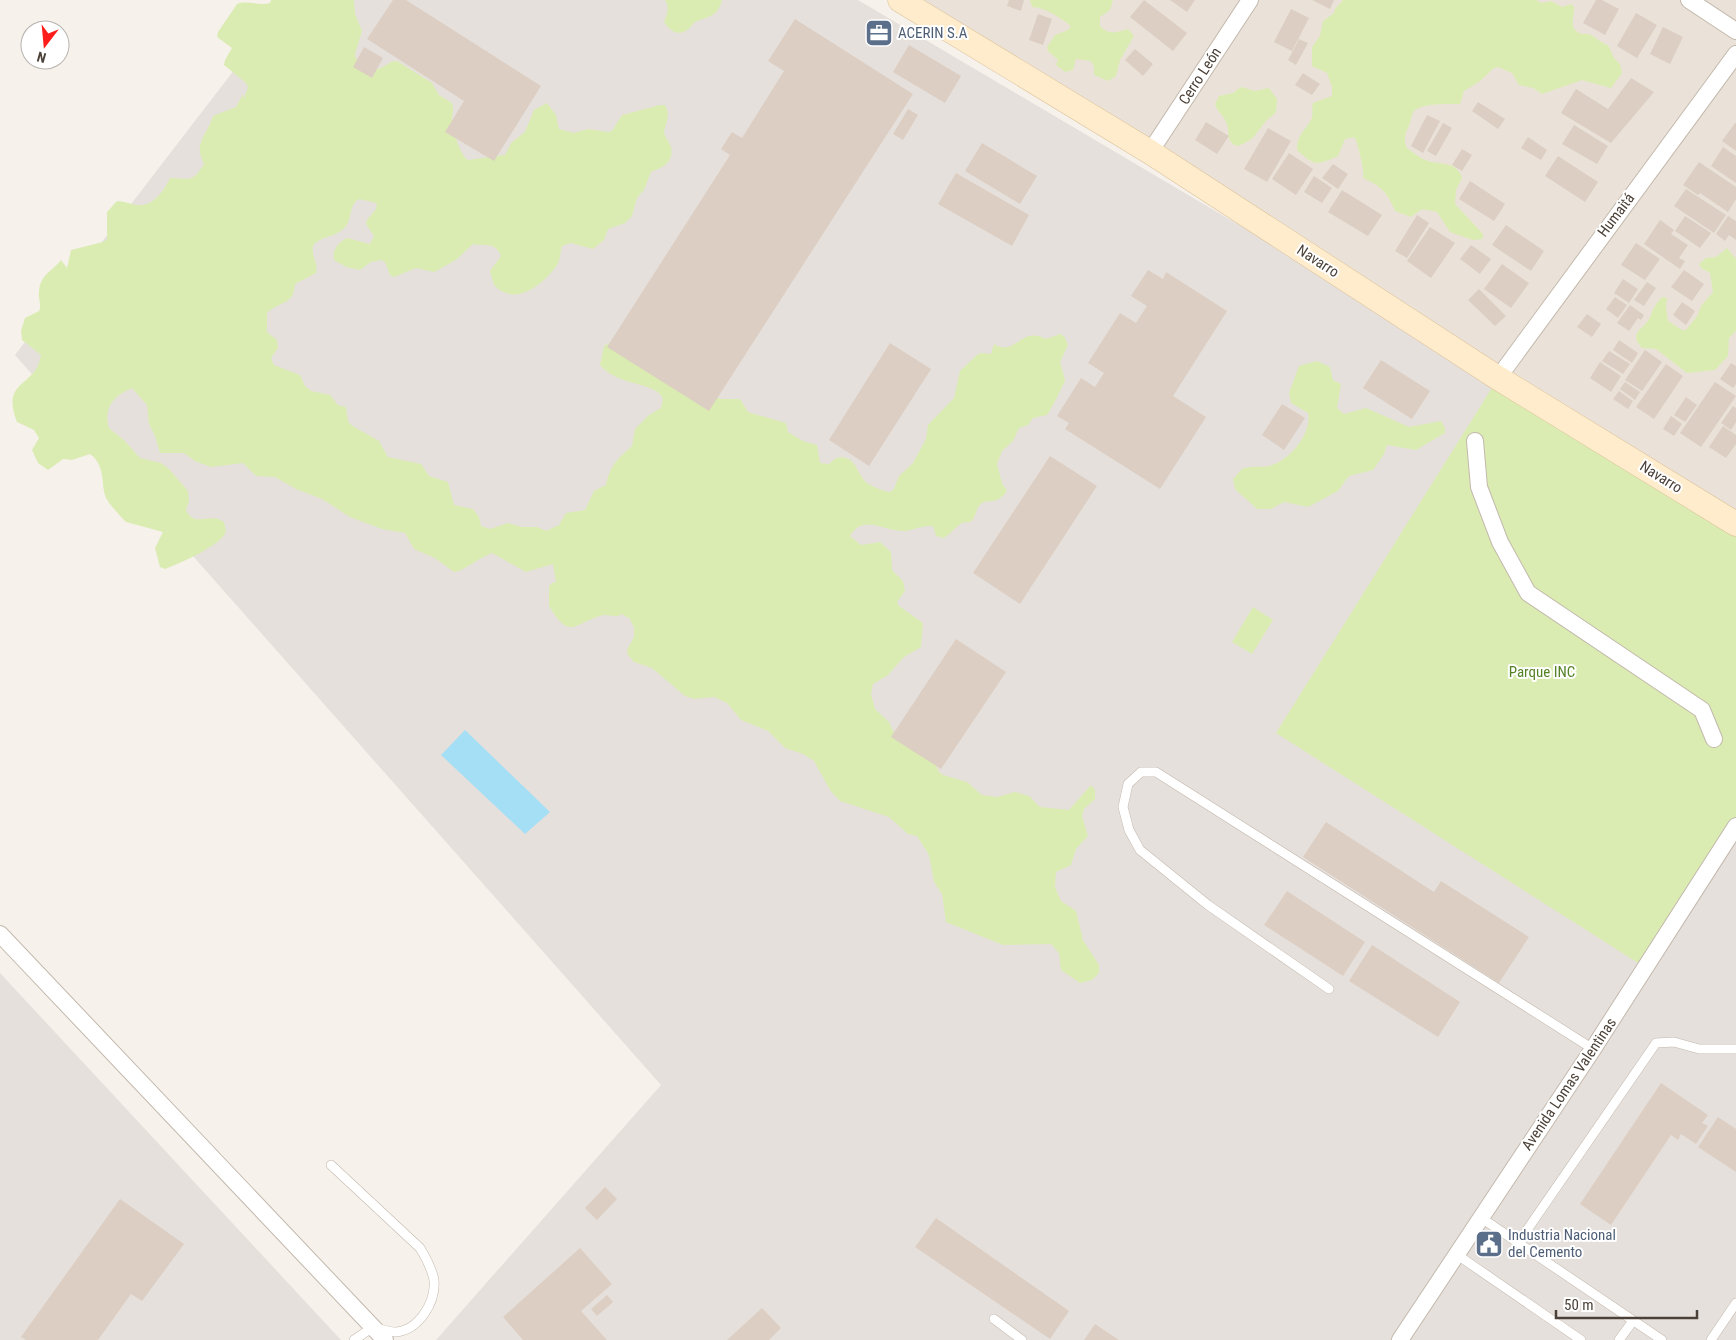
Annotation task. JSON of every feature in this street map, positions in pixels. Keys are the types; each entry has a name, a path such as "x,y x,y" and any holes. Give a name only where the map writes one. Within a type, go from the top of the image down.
{"street":[{"name":"Navarro","path":"900,0 1150,152 1498,378 1736,524"},
{"name":"Cerro León","path":"1150,152 1250,0"},
{"path":"1689,0 1736,31"},
{"name":"Humaitá","path":"1498,378 1736,54"},
{"path":"1475,441 1479,487 1500,542 1528,593 1702,710 1714,739"},
{"name":"Avenida Lomas Valentinas","path":"1400,1340 1593,1049 1736,826"},
{"path":"0,934 385,1340"}],"lane":[{"path":"1329,989 1208,905 1140,850 1129,830 1123,807 1128,784 1141,772 1156,772 1593,1049"},
{"path":"1518,1243 1656,1044 1674,1042 1699,1049 1736,1049"},
{"path":"331,1165 420,1248 431,1270 434,1282 429,1305 412,1327 395,1332 373,1327 354,1340"},
{"path":"1480,1217 1662,1340"},
{"path":"1456,1254 1581,1340"},
{"path":"1711,1340 1736,1303"},
{"path":"994,1319 1022,1340"},
{"path":"1619,1340 1633,1321"}],"shaded area":[{"path":"288,0 858,0 1498,378 1736,537 1736,1340 436,1340 661,1085 15,355"},
{"path":"908,0 1736,0 1736,516"},
{"path":"0,973 341,1340 0,1340"}],"green space":[{"path":"271,0 354,0 355,14 362,31 355,54 356,59 374,69 397,61 432,83 439,95 452,103 454,132 460,149 468,160 505,155 511,143 525,132 534,110 547,103 556,115 559,129 574,133 588,129 612,131 622,115 660,105 665,105 667,109 664,132 671,147 671,157 667,164 651,172 644,190 637,198 632,216 625,223 608,229 604,240 593,249 571,243 562,246 557,265 545,279 528,291 520,294 511,294 502,292 494,285 490,271 501,256 499,251 493,246 473,244 456,260 434,272 416,268 394,277 390,275 385,262 381,260 371,262 360,270 346,267 334,260 334,253 338,244 347,238 370,244 374,236 366,224 376,209 377,204 359,199 353,205 345,227 341,231 316,242 313,246 317,266 316,273 295,284 294,291 289,300 267,313 267,332 277,340 278,348 271,358 274,365 300,375 305,386 311,391 330,395 338,405 346,407 348,421 351,425 379,441 388,457 421,464 429,476 448,482 454,505 473,509 479,517 481,526 490,529 508,523 522,527 537,527 546,531 559,525 566,513 585,510 594,491 606,485 615,462 632,446 635,429 649,415 661,408 663,399 659,393 645,386 616,377 600,365 604,346 613,341 712,396 721,399 740,399 748,412 786,423 788,432 803,441 817,445 820,463 829,464 836,458 843,457 848,459 852,461 867,483 878,489 890,492 894,489 899,476 913,463 926,439 928,425 954,398 960,371 977,355 981,353 991,354 994,344 1008,347 1030,336 1046,339 1060,334 1064,336 1068,345 1060,362 1065,380 1054,404 1047,415 1033,418 1028,425 1019,428 1013,441 1002,451 997,464 1002,483 1007,491 1003,496 999,499 983,503 972,521 962,523 944,538 936,536 933,526 902,531 867,524 855,529 850,536 861,545 880,542 891,552 892,570 903,581 905,591 897,602 899,606 923,623 921,647 904,657 888,675 873,684 871,694 875,709 889,722 895,735 935,763 939,772 943,775 967,782 982,795 997,797 1015,792 1029,796 1040,807 1069,810 1091,785 1095,790 1095,799 1084,809 1082,816 1088,836 1076,849 1071,865 1056,872 1055,887 1061,901 1076,911 1083,940 1099,965 1099,973 1092,980 1080,983 1061,970 1059,953 1051,944 1003,945 946,922 942,894 934,882 929,855 917,836 908,834 889,817 840,801 830,790 814,761 803,754 785,748 768,731 741,720 727,703 714,697 694,699 685,696 652,668 634,662 628,655 627,650 634,637 634,628 630,619 622,614 600,616 572,627 562,623 549,606 549,586 556,582 553,564 526,572 492,553 454,572 435,558 414,549 405,533 382,529 350,517 322,499 296,489 275,477 256,476 243,463 211,467 195,461 184,453 160,453 149,424 147,405 132,388 115,399 109,408 109,428 124,440 140,458 161,463 169,469 188,491 189,501 186,510 190,516 198,519 219,519 224,522 226,531 217,542 180,563 165,569 160,567 155,548 163,532 126,522 122,518 105,496 101,471 96,459 90,454 72,460 63,459 48,470 38,463 32,450 39,438 34,430 17,422 13,408 13,398 16,391 38,366 41,355 22,340 21,331 25,318 39,311 39,292 44,277 61,260 67,268 71,250 103,242 107,239 107,212 117,201 143,205 153,201 161,193 170,178 186,179 196,175 204,164 200,145 213,116 236,107 243,94 244,99 248,87 246,83 224,65 232,48 217,37 218,32 237,4 266,4 270,3"},
{"path":"665,0 722,1 715,13 695,22 684,32 677,33 668,28 664,22 668,8"},
{"path":"1030,0 1113,0 1110,10 1100,17 1100,26 1110,32 1128,29 1134,36 1120,60 1116,76 1108,81 1094,75 1094,67 1091,61 1076,59 1073,70 1065,72 1056,65 1058,60 1048,51 1047,47 1055,35 1068,30 1071,26 1048,11 1032,7"},
{"path":"1343,0 1536,0 1542,3 1551,1 1562,7 1571,4 1574,7 1573,25 1576,31 1580,34 1591,35 1608,45 1614,58 1620,64 1622,73 1611,88 1582,80 1542,94 1533,88 1519,85 1512,73 1498,67 1464,91 1460,104 1429,105 1414,111 1406,131 1405,142 1407,148 1425,160 1452,166 1460,173 1462,178 1456,190 1455,204 1483,234 1483,239 1473,240 1450,232 1437,212 1422,209 1411,217 1395,211 1390,199 1383,191 1375,184 1363,178 1361,158 1354,137 1345,139 1338,156 1321,163 1312,162 1297,150 1299,137 1312,118 1313,103 1332,96 1332,87 1327,73 1312,66 1312,47 1320,36 1323,21 1334,13"},
{"path":"1241,87 1255,91 1269,88 1277,99 1276,112 1253,138 1238,146 1229,139 1226,122 1215,104 1219,96 1233,93"},
{"path":"1727,248 1736,259 1736,331 1729,338 1728,356 1715,370 1687,373 1656,349 1642,348 1636,338 1638,331 1648,321 1662,297 1667,298 1668,321 1682,330 1686,330 1698,315 1701,306 1713,292 1710,273 1701,268 1699,264 1706,258 1716,257"},
{"path":"1317,361 1330,367 1333,380 1341,384 1337,408 1344,414 1366,408 1409,427 1441,421 1445,428 1445,433 1416,450 1387,445 1384,454 1373,470 1349,476 1338,491 1308,507 1284,502 1271,509 1257,509 1235,489 1233,479 1242,469 1269,466 1284,459 1298,446 1307,429 1308,413 1291,403 1289,393 1299,366"},
{"name":"Parque INC","path":"1498,378 1736,524 1736,826 1646,968 1276,733"},
{"path":"1253,607 1273,620 1252,654 1232,642"}],"water":[{"path":"465,730 550,812 525,834 441,755"}],"building":[{"path":"393,0 406,0 541,86 494,161 445,132 464,101 367,39"},
{"path":"1009,0 1024,0 1021,11 1007,6"},
{"path":"1144,0 1187,33 1173,51 1130,17"},
{"path":"1170,0 1195,0 1187,12"},
{"path":"1312,0 1334,0 1330,9"},
{"path":"1596,0 1602,0 1619,9 1605,35 1583,23"},
{"path":"1291,9 1309,18 1292,51 1274,42"},
{"path":"1636,13 1657,25 1637,58 1617,46"},
{"path":"1038,14 1052,19 1043,45 1029,40"},
{"path":"795,19 913,94 709,411 607,347 730,155 721,149 732,132 742,138 784,71 768,61"},
{"path":"1663,27 1683,37 1670,64 1650,54"},
{"path":"1299,39 1308,43 1296,65 1288,60"},
{"path":"909,45 961,76 945,103 893,72"},
{"path":"364,47 383,58 372,78 353,67"},
{"path":"1135,49 1153,64 1143,76 1125,60"},
{"path":"1303,73 1320,84 1312,95 1295,85"},
{"path":"1631,78 1654,92 1611,143 1561,113 1576,89 1608,109"},
{"path":"1478,102 1505,119 1498,129 1472,111"},
{"path":"908,109 918,115 903,140 893,134"},
{"path":"1427,115 1440,121 1423,153 1411,146"},
{"path":"1206,122 1229,136 1217,154 1195,140"},
{"path":"1443,123 1452,128 1436,156 1427,151"},
{"path":"1736,123 1736,151 1722,141"},
{"path":"1574,125 1608,146 1597,164 1562,144"},
{"path":"1268,128 1291,141 1267,182 1244,169"},
{"path":"1528,137 1547,150 1541,160 1521,148"},
{"path":"982,143 1037,176 1020,204 965,171"},
{"path":"1723,147 1736,156 1736,183 1711,166"},
{"path":"1462,149 1472,155 1462,171 1452,165"},
{"path":"1289,153 1313,169 1296,195 1272,179"},
{"path":"1558,156 1598,182 1585,202 1545,176"},
{"path":"1699,162 1736,187 1736,199 1728,212 1700,193 1698,195 1683,185"},
{"path":"1333,164 1348,174 1338,189 1322,178"},
{"path":"956,173 1029,215 1012,246 938,204"},
{"path":"1314,176 1332,188 1322,203 1304,192"},
{"path":"1470,181 1505,204 1494,221 1459,199"},
{"path":"1686,189 1726,215 1714,233 1674,206"},
{"path":"1342,190 1382,215 1368,236 1328,212"},
{"path":"1417,215 1429,223 1407,258 1395,251"},
{"path":"1685,216 1711,233 1700,248 1675,231"},
{"path":"1728,216 1736,221 1736,240 1729,235 1725,241 1716,234"},
{"path":"1660,220 1674,230 1671,234 1688,245 1679,258 1685,261 1680,269 1644,244"},
{"path":"1506,225 1544,251 1531,271 1492,245"},
{"path":"1430,227 1455,243 1431,278 1407,261"},
{"path":"1636,243 1660,259 1645,280 1621,265"},
{"path":"1471,245 1491,259 1480,274 1460,259"},
{"path":"1502,264 1529,283 1511,308 1484,289"},
{"path":"1148,270 1163,279 1166,272 1227,311 1173,396 1206,417 1160,489 1065,429 1069,423 1057,416 1081,378 1095,387 1104,373 1088,363 1120,313 1136,323 1147,306 1131,296"},
{"path":"1684,270 1704,284 1692,301 1671,287"},
{"path":"1623,279 1638,289 1629,303 1614,293"},
{"path":"1647,282 1656,288 1644,306 1634,300"},
{"path":"1479,289 1506,316 1495,326 1468,300"},
{"path":"1615,297 1627,305 1618,318 1606,309"},
{"path":"1682,302 1695,311 1686,325 1673,315"},
{"path":"1630,305 1644,315 1641,320 1638,318 1629,331 1617,323"},
{"path":"1587,314 1601,324 1592,337 1577,327"},
{"path":"1619,340 1638,353 1632,363 1613,350"},
{"path":"890,343 931,369 869,466 829,440"},
{"path":"1645,350 1662,362 1642,391 1625,380"},
{"path":"1609,351 1630,364 1623,374 1602,361"},
{"path":"1381,360 1430,391 1412,419 1363,388"},
{"path":"1600,362 1621,376 1611,392 1590,378"},
{"path":"1731,363 1736,366 1736,384 1733,388 1720,379"},
{"path":"1666,364 1683,376 1654,419 1636,407"},
{"path":"1625,382 1640,392 1635,400 1620,389"},
{"path":"1715,382 1736,396 1701,447 1680,433"},
{"path":"1619,391 1633,401 1628,409 1613,399"},
{"path":"1686,397 1697,405 1685,422 1674,415"},
{"path":"1282,404 1305,418 1284,450 1262,435"},
{"path":"1733,406 1736,408 1736,422 1731,430 1721,423"},
{"path":"1671,416 1682,424 1674,436 1663,429"},
{"path":"1723,426 1736,435 1736,444 1726,458 1709,447"},
{"path":"1050,456 1097,486 1020,604 973,573"},
{"path":"956,639 1006,672 941,769 891,737"},
{"path":"1326,822 1434,892 1441,881 1529,937 1499,983 1303,857"},
{"path":"1287,891 1365,942 1343,976 1264,925"},
{"path":"1372,945 1460,1002 1438,1037 1349,981"},
{"path":"1661,1083 1708,1115 1702,1123 1708,1126 1696,1144 1681,1134 1678,1140 1671,1135 1611,1225 1580,1204"},
{"path":"1718,1117 1736,1129 1736,1172 1698,1147"},
{"path":"605,1187 617,1199 597,1220 585,1208"},
{"path":"120,1199 184,1244 142,1301 131,1294 98,1340 26,1340 21,1337"},
{"path":"936,1218 1069,1311 1050,1339 915,1247"},
{"path":"580,1248 612,1284 581,1311 607,1340 523,1340 503,1317"},
{"path":"607,1295 613,1302 597,1316 591,1309"},
{"path":"762,1308 781,1328 769,1340 727,1340"},
{"path":"1095,1324 1119,1340 1084,1340"}],"place":[{"name":"ACERIN S.A","path":"879,33"},
{"name":"Industria Nacional del Cemento","path":"1489,1244"}]}
